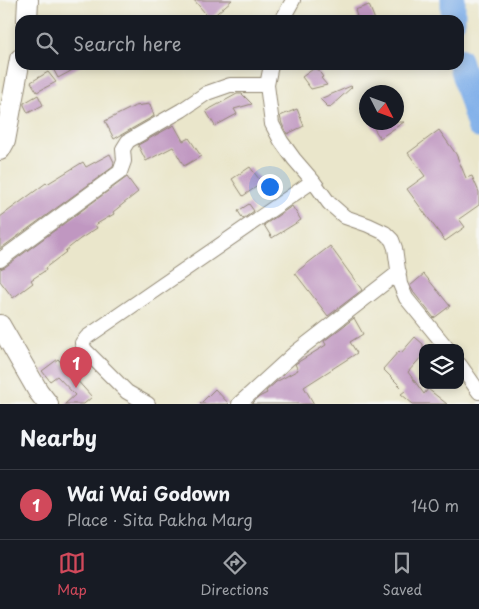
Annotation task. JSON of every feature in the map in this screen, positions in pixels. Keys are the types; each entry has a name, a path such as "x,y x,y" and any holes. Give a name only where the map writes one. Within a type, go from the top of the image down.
{"street":[{"path":"27,15 28,0"},
{"path":"285,15 293,0"},
{"path":"0,150 5,141 18,70"},
{"path":"270,70 267,85 272,124 281,141 329,203 345,217 385,233 392,240 395,248 400,284 406,298 444,344"},
{"path":"0,260 120,172 124,161 123,150 128,142 182,110 207,92 230,85 267,85"},
{"path":"148,404 126,392 85,350 82,343 87,337 313,181"},
{"path":"239,404 296,352 399,272"},
{"path":"0,325 38,391 48,404"},
{"path":"464,371 479,392"}],"building":[{"path":"194,0 232,0 215,15 207,15"},
{"path":"369,5 373,15 356,15 355,10"},
{"path":"54,70 73,70 58,78"},
{"path":"312,70 318,70 323,77 321,78 327,85 311,89 302,77"},
{"path":"48,72 56,82 37,92 31,82"},
{"path":"351,86 329,108 320,99"},
{"path":"237,94 242,94 252,104 234,109 237,114 215,126 206,111"},
{"path":"38,95 43,105 28,113 24,103"},
{"path":"150,104 154,116 114,139 105,121 135,106"},
{"path":"297,109 304,126 287,134 280,116"},
{"path":"174,125 183,141 189,138 201,156 184,166 173,147 146,161 138,145"},
{"path":"375,130 392,130 380,138"},
{"path":"439,130 456,154 466,178 472,176 479,192 479,205 459,219 465,227 445,241 407,189 425,176 408,153"},
{"path":"110,154 114,162 113,167 0,249 0,217 46,183 83,162 86,167"},
{"path":"250,167 262,183 243,196 232,179"},
{"path":"127,177 138,192 113,212 114,214 95,225 97,228 65,251 45,268 46,270 31,280 33,283 13,298 0,281 0,269"},
{"path":"249,204 254,211 243,219 238,211"},
{"path":"292,206 301,220 272,238 264,225"},
{"path":"330,246 362,290 328,316 295,273"},
{"path":"424,274 450,306 434,318 410,286"},
{"path":"354,318 363,334 350,342 357,353 304,387 314,404 252,404 259,397 267,393 266,391 276,382 298,370 295,364 326,345 324,341"},
{"path":"415,337 423,344 419,344 419,360 408,372 424,394 428,389 447,404 413,404 401,394 405,391 383,369 399,351 401,353"},
{"path":"58,359 92,397 84,404 65,404 75,395 57,376 50,381 42,371"},
{"path":"215,389 229,404 200,404"}],"waterway":[{"path":"453,0 453,15"},
{"path":"462,70 479,126"}],"place":[{"name":"Wai Wai Godown","path":"76,388"}]}
